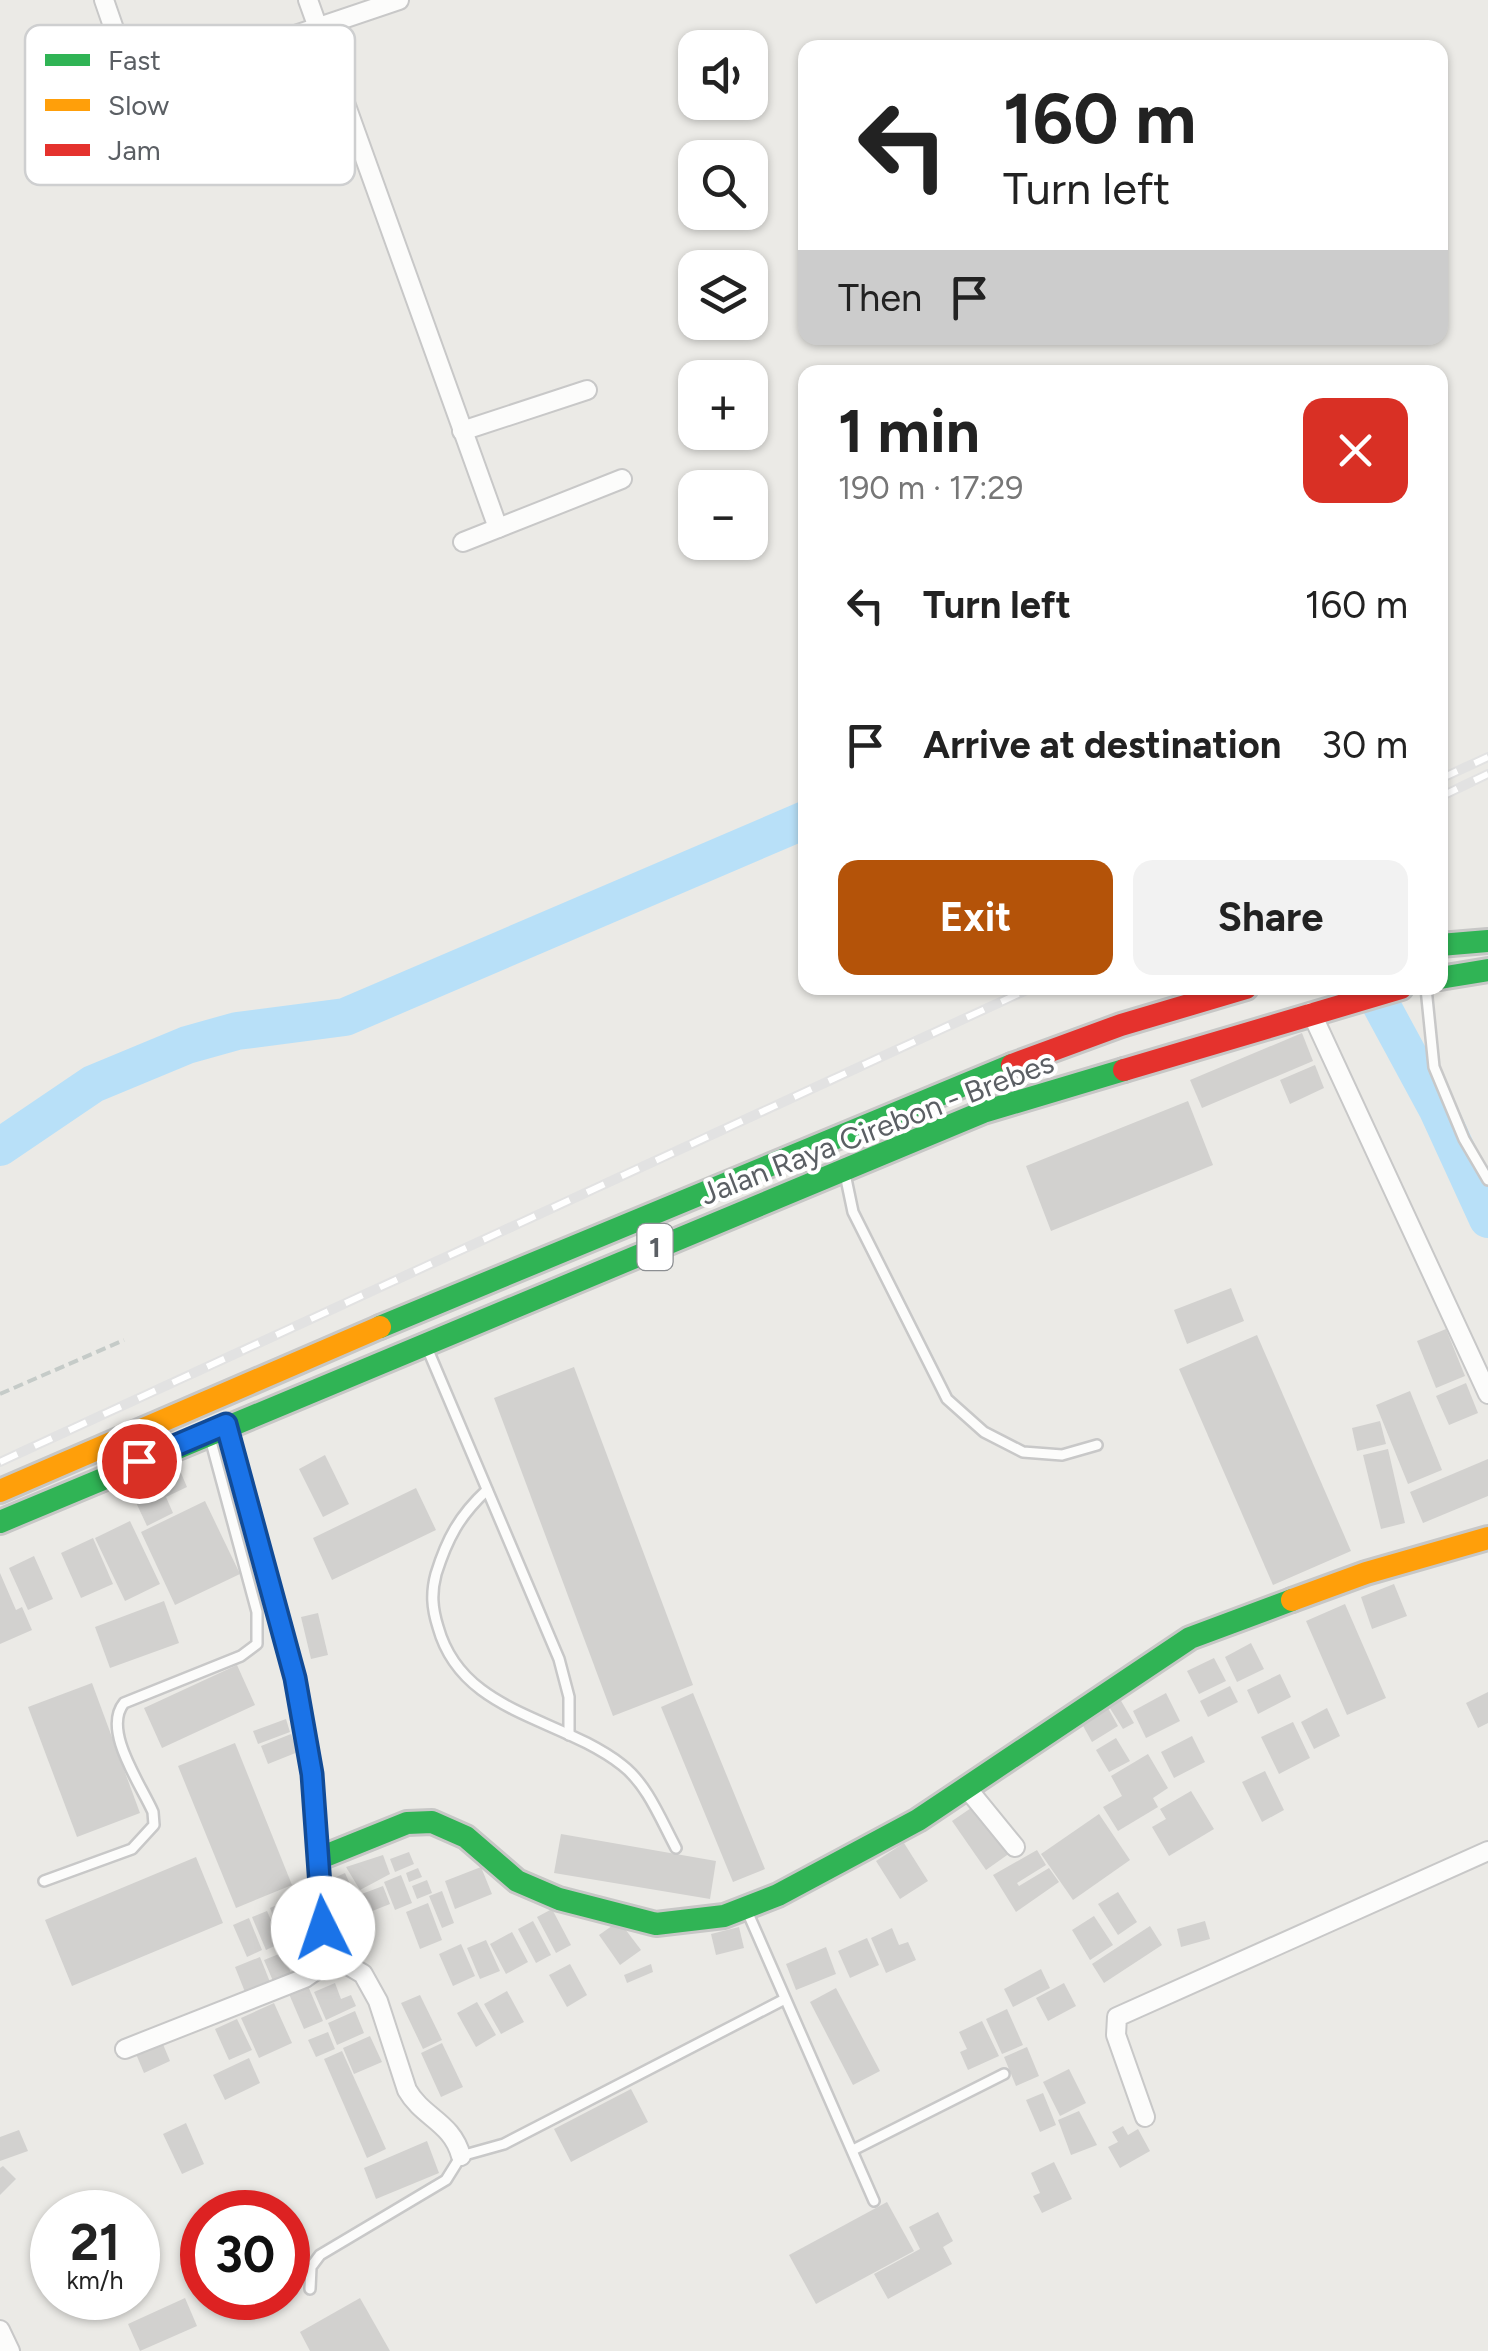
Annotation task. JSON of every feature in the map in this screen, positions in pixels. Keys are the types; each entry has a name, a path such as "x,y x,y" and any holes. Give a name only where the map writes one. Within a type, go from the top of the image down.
{"main road":[{"path":"1448,944 1488,941"},
{"path":"1448,977 1488,970"},
{"name":"Jalan Raya Cirebon - Brebes","path":"0,1491 259,1375 830,1141 1098,1035 1224,995"},
{"name":"Jalan Raya Cirebon - Brebes","path":"0,1522 217,1427 983,1112 1376,995"},
{"path":"320,1858 407,1823 432,1822 466,1837 526,1886 588,1908 664,1924 746,1909 872,1846 1190,1638 1366,1574 1488,1538"}],"street":[{"path":"104,0 113,25"},
{"path":"308,0 317,25"},
{"path":"330,25 398,0"},
{"path":"355,130 498,528"},
{"path":"462,430 587,390"},
{"path":"463,542 622,479"},
{"path":"1317,1011 1488,1394"},
{"path":"125,2049 306,1978 315,1971 324,1950 320,1858 295,1678 217,1427"},
{"path":"966,1787 1014,1847"},
{"path":"1146,2117 1116,2035 1117,2017 1488,1850"},
{"path":"324,1950 362,1974 378,2001 407,2090 414,2102 444,2122 461,2156"},
{"path":"0,2330 10,2351"}],"lane":[{"path":"1427,995 1434,1067 1464,1139 1488,1180"},
{"path":"830,1141 844,1170 853,1212 946,1399 984,1432 1023,1452 1062,1455 1097,1445"},
{"path":"424,1342 560,1660 569,1697 568,1735"},
{"path":"44,1881 132,1848 154,1825 116,1729 116,1714 124,1703 241,1656 256,1644 258,1612 217,1427"},
{"path":"487,1490 463,1512 441,1558 432,1594 440,1635 452,1664 468,1681 507,1706 568,1735 629,1771 676,1848"},
{"path":"746,1909 874,2201"},
{"path":"310,2288 311,2267 320,2255 446,2180 461,2156 487,2152 783,2000"},
{"path":"854,2150 1004,2074"}],"path":[{"path":"0,1394 124,1340"}],"building":[{"path":"1302,1033 1313,1061 1202,1108 1190,1080"},
{"path":"1315,1065 1324,1088 1290,1104 1280,1080"},
{"path":"1188,1101 1213,1165 1051,1231 1026,1166"},
{"path":"1231,1288 1244,1321 1187,1344 1174,1310"},
{"path":"1446,1329 1465,1376 1436,1388 1417,1341"},
{"path":"1257,1335 1351,1551 1273,1585 1179,1369"},
{"path":"574,1367 693,1685 613,1716 494,1398"},
{"path":"1466,1383 1478,1413 1449,1425 1436,1396"},
{"path":"1410,1391 1442,1470 1408,1484 1376,1405"},
{"path":"1380,1421 1386,1444 1357,1451 1352,1428"},
{"path":"1388,1449 1405,1523 1381,1529 1363,1455"},
{"path":"325,1455 349,1504 323,1517 299,1469"},
{"path":"1488,1459 1488,1496 1423,1523 1410,1492"},
{"path":"181,1473 187,1487 166,1497 173,1513 147,1526 133,1496"},
{"path":"416,1488 436,1530 332,1580 313,1538"},
{"path":"205,1501 240,1574 175,1605 141,1532"},
{"path":"130,1521 160,1584 125,1601 95,1538"},
{"path":"93,1538 113,1584 81,1598 61,1553"},
{"path":"34,1556 53,1599 28,1610 9,1568"},
{"path":"0,1573 16,1610 22,1607 32,1630 0,1644"},
{"path":"1394,1584 1407,1616 1372,1629 1361,1597"},
{"path":"164,1601 179,1643 110,1668 95,1627"},
{"path":"1345,1604 1386,1698 1347,1715 1306,1621"},
{"path":"318,1613 328,1655 311,1659 301,1617"},
{"path":"1251,1643 1264,1669 1237,1682 1225,1657"},
{"path":"1214,1658 1226,1681 1199,1694 1187,1671"},
{"path":"237,1665 255,1705 162,1748 144,1708"},
{"path":"1280,1674 1291,1697 1258,1714 1247,1690"},
{"path":"92,1683 140,1813 77,1837 28,1707"},
{"path":"1230,1686 1238,1702 1208,1717 1200,1701"},
{"path":"1488,1692 1488,1723 1478,1728 1466,1703"},
{"path":"693,1693 765,1869 733,1882 661,1707"},
{"path":"1166,1693 1180,1721 1146,1738 1133,1711"},
{"path":"1120,1699 1134,1723 1123,1729 1108,1705"},
{"path":"1108,1708 1118,1726 1092,1742 1082,1724"},
{"path":"1327,1708 1340,1736 1314,1749 1301,1722"},
{"path":"286,1719 290,1732 258,1744 253,1731"},
{"path":"1293,1722 1310,1758 1279,1774 1261,1737"},
{"path":"291,1734 298,1752 268,1764 261,1746"},
{"path":"1192,1736 1205,1762 1174,1778 1161,1752"},
{"path":"1116,1738 1130,1761 1109,1772 1096,1750"},
{"path":"235,1743 292,1885 236,1908 178,1766"},
{"path":"1148,1754 1168,1788 1153,1798 1158,1807 1118,1831 1103,1807 1122,1796 1111,1776"},
{"path":"1265,1771 1284,1810 1262,1822 1242,1782"},
{"path":"1191,1791 1214,1829 1169,1856 1152,1827 1166,1819 1160,1809"},
{"path":"977,1804 1010,1853 986,1870 952,1821"},
{"path":"1099,1814 1130,1860 1073,1900 1041,1854"},
{"path":"561,1834 716,1861 710,1899 554,1873"},
{"path":"904,1843 928,1881 900,1899 876,1861"},
{"path":"1037,1850 1046,1865 1017,1883 1019,1886 1049,1868 1059,1882 1016,1912 993,1875"},
{"path":"409,1852 414,1864 395,1872 390,1859"},
{"path":"383,1855 390,1874 360,1890 346,1867"},
{"path":"196,1857 223,1923 72,1986 45,1920"},
{"path":"481,1867 492,1894 455,1909 445,1881"},
{"path":"418,1868 422,1877 409,1882 406,1873"},
{"path":"345,1873 353,1891 331,1903 323,1883"},
{"path":"401,1875 412,1903 395,1910 384,1882"},
{"path":"427,1880 432,1893 417,1899 412,1886"},
{"path":"310,1885 316,1899 294,1908 289,1895"},
{"path":"383,1886 390,1904 357,1917 360,1923 343,1931 347,1941 334,1947 323,1920 354,1907 351,1898"},
{"path":"442,1891 454,1923 442,1928 429,1896"},
{"path":"1118,1892 1137,1922 1118,1935 1098,1904"},
{"path":"288,1900 302,1933 283,1940 270,1908"},
{"path":"428,1903 442,1940 420,1949 406,1912"},
{"path":"552,1909 571,1945 556,1953 537,1917"},
{"path":"267,1911 281,1943 266,1950 252,1917"},
{"path":"1094,1916 1113,1945 1090,1960 1072,1930"},
{"path":"249,1918 262,1950 247,1957 233,1925"},
{"path":"533,1921 551,1955 536,1963 518,1929"},
{"path":"619,1921 641,1950 620,1965 599,1935"},
{"path":"1205,1921 1210,1939 1181,1947 1177,1929"},
{"path":"1150,1926 1162,1945 1104,1983 1092,1964"},
{"path":"739,1927 744,1948 716,1955 711,1934"},
{"path":"892,1928 899,1945 908,1942 916,1960 886,1973 871,1938"},
{"path":"512,1932 528,1962 506,1974 490,1944"},
{"path":"303,1934 312,1955 288,1965 291,1973 273,1981 264,1960 284,1952 280,1944"},
{"path":"867,1938 879,1965 850,1978 838,1951"},
{"path":"486,1940 500,1971 480,1979 467,1948"},
{"path":"461,1944 475,1976 453,1986 439,1954"},
{"path":"826,1947 836,1974 796,1990 786,1964"},
{"path":"260,1957 270,1982 245,1992 235,1967"},
{"path":"570,1964 587,1995 567,2007 549,1975"},
{"path":"651,1964 653,1972 627,1983 624,1975"},
{"path":"1041,1969 1050,1988 1013,2007 1004,1989"},
{"path":"335,1983 341,1999 351,1995 356,2006 326,2020 314,1992"},
{"path":"1064,1983 1076,2006 1048,2021 1036,1998"},
{"path":"308,1986 323,2021 304,2029 289,1994"},
{"path":"836,1988 880,2071 853,2085 810,2002"},
{"path":"507,1991 524,2022 501,2034 484,2004"},
{"path":"420,1995 442,2040 423,2049 401,2003"},
{"path":"477,2002 496,2035 476,2047 457,2013"},
{"path":"274,2003 292,2043 259,2058 241,2018"},
{"path":"1007,2009 1023,2045 1002,2054 986,2019"},
{"path":"355,2011 364,2033 337,2045 328,2023"},
{"path":"237,2019 252,2050 229,2060 215,2029"},
{"path":"982,2021 999,2056 968,2070 960,2052 967,2049 959,2032"},
{"path":"328,2032 335,2049 316,2057 308,2040"},
{"path":"370,2036 382,2062 354,2074 343,2048"},
{"path":"162,2042 170,2061 144,2073 136,2054"},
{"path":"442,2043 463,2087 441,2097 421,2053"},
{"path":"1027,2047 1039,2076 1016,2086 1004,2057"},
{"path":"342,2051 386,2149 367,2158 324,2059"},
{"path":"249,2058 260,2083 225,2100 213,2075"},
{"path":"1069,2069 1086,2103 1060,2116 1043,2082"},
{"path":"631,2089 648,2122 571,2162 554,2129"},
{"path":"1043,2093 1056,2125 1040,2132 1026,2100"},
{"path":"1079,2111 1097,2145 1071,2155 1058,2120"},
{"path":"186,2123 204,2164 182,2174 163,2134"},
{"path":"1123,2126 1128,2135 1138,2129 1150,2151 1120,2168 1108,2147 1118,2142 1112,2132"},
{"path":"19,2130 28,2151 0,2161 0,2137"},
{"path":"427,2141 439,2173 376,2199 364,2168"},
{"path":"1054,2162 1072,2199 1042,2213 1033,2196 1040,2193 1031,2173"},
{"path":"3,2166 16,2179 0,2195 0,2168"},
{"path":"887,2202 914,2251 816,2304 789,2255"},
{"path":"938,2212 953,2241 943,2247 952,2264 888,2299 874,2274 920,2249 909,2227"},
{"path":"360,2298 390,2351 310,2351 300,2332"},
{"path":"180,2300 180,2320 194,2320 197,2326 140,2351 128,2324 160,2320 160,2309"}],"waterway":[{"path":"0,1147 93,1084 187,1045 237,1031 345,1017 798,823"},
{"path":"1376,995 1438,1110 1488,1219"}],"railway":[{"path":"1448,775 1488,757"},
{"path":"1448,793 1488,774"},
{"path":"0,1462 1016,995"}],"traffic: fast":[{"path":"1448,944 1488,941"},
{"path":"1448,977 1488,970"},
{"path":"380,1327 1012,1065"},
{"path":"0,1522 983,1112 1124,1070"},
{"path":"320,1858 407,1823 432,1822 466,1837 517,1881 559,1899 656,1924 724,1916 778,1895 918,1820 1190,1638 1292,1600"}],"traffic: slow":[{"path":"0,1491 380,1327"},
{"path":"1292,1600 1366,1573 1488,1538"}],"traffic: jam":[{"path":"1012,1065 1121,1025 1222,995"},
{"path":"1124,1070 1377,995"}],"route":[{"path":"139,1461 226,1424 295,1678 312,1774 323,1928"}]}
